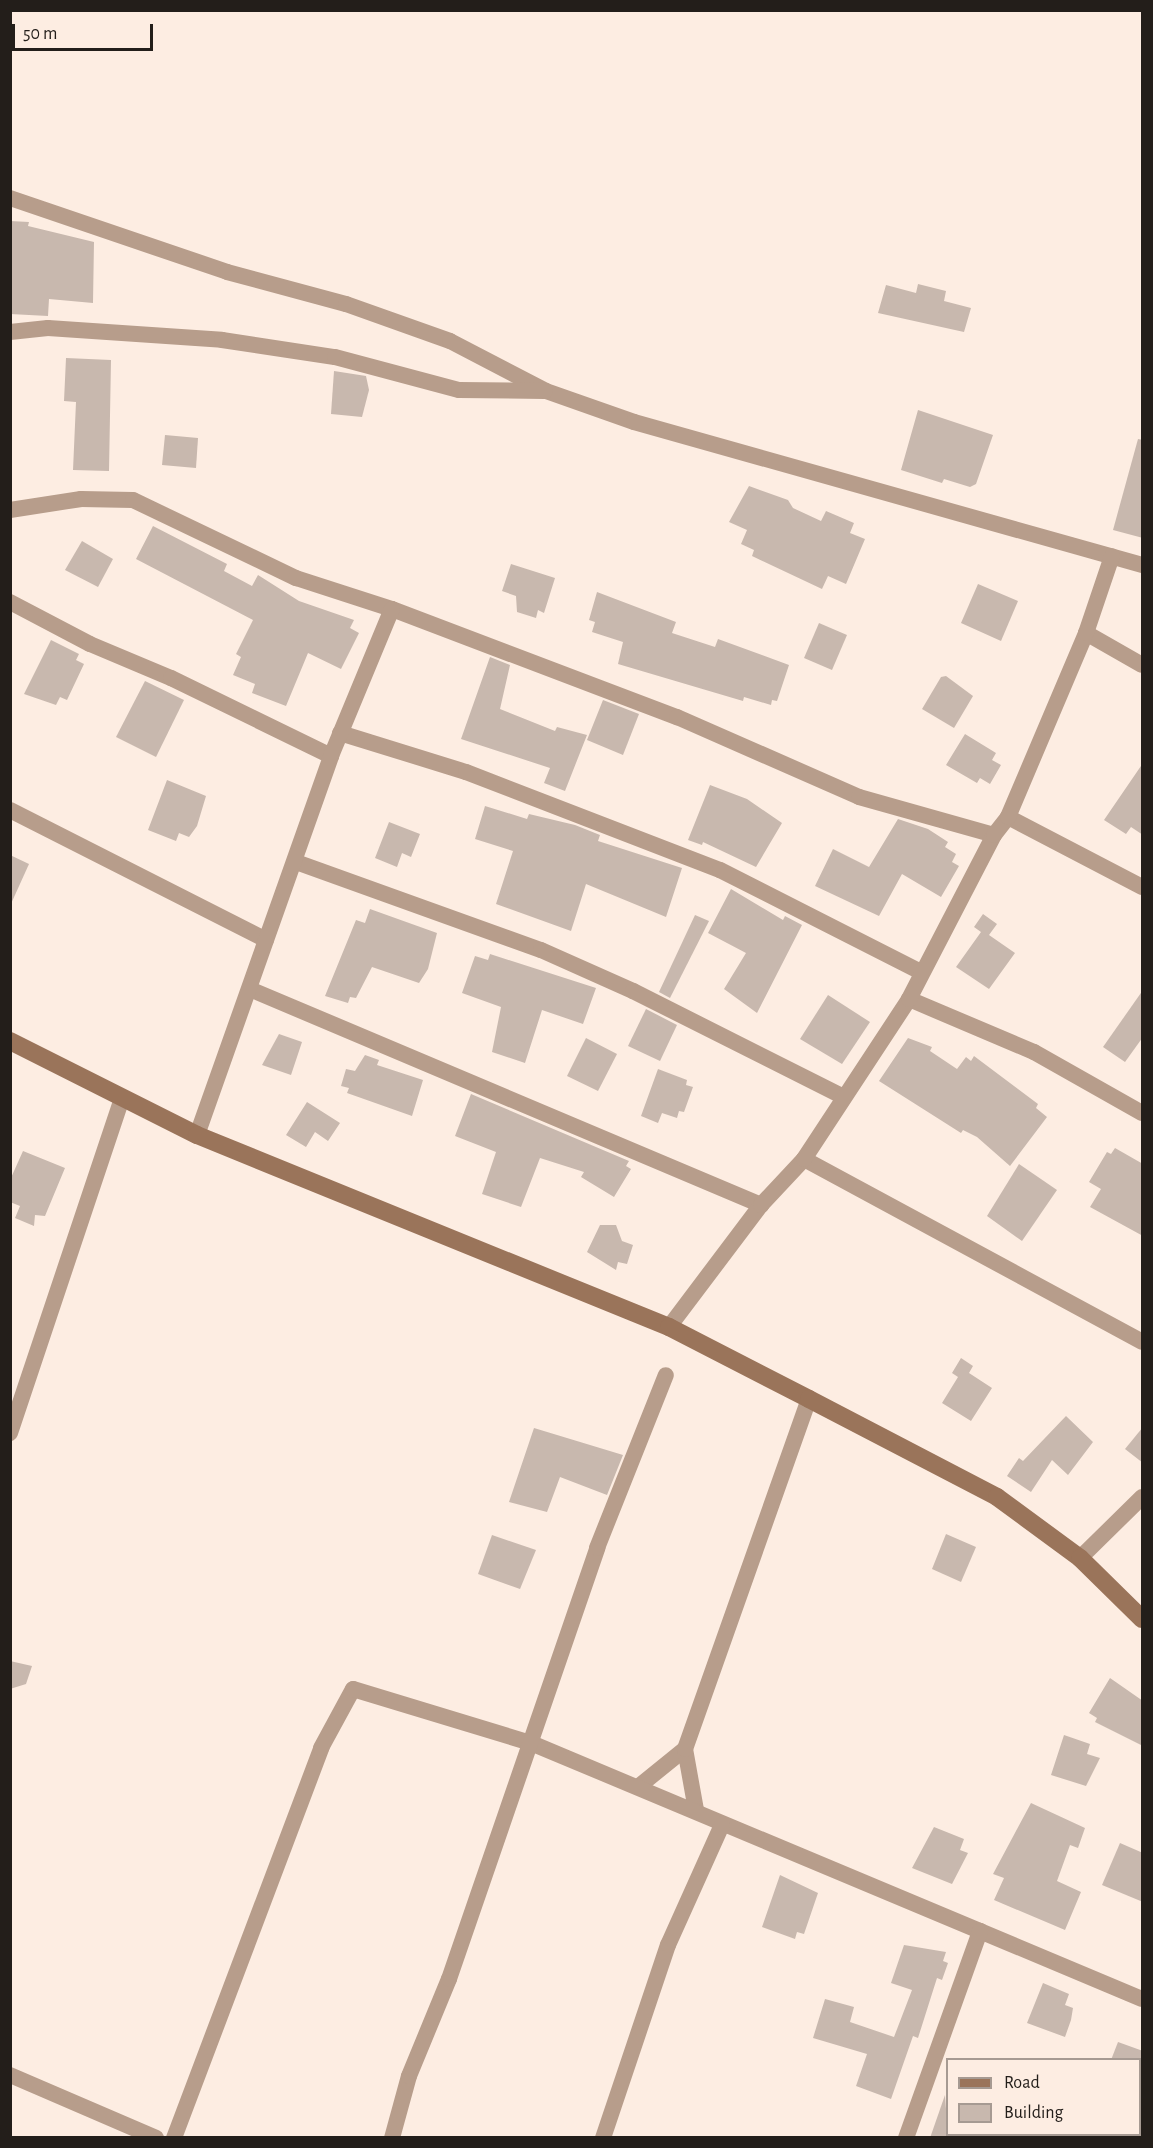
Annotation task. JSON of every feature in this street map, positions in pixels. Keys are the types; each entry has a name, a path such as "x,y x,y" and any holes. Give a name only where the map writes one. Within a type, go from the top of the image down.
{"street":[{"path":"10,198 227,272 346,304 439,337 546,391 634,422 1143,565"},
{"path":"10,332 48,328 222,339 335,357 459,390 546,391"},
{"path":"10,510 81,499 133,500 296,578 392,609 677,717 859,797 994,835"},
{"path":"669,1327 761,1205 804,1159 842,1096 909,999 994,835 1008,817 1086,633 1112,556"},
{"path":"10,602 90,644 171,678 331,756"},
{"path":"198,1135 252,990 266,940 296,862 331,756 392,609"},
{"path":"1086,633 1143,665"},
{"path":"340,733 466,772 720,870 921,972"},
{"path":"10,810 266,940"},
{"path":"1008,817 1143,887"},
{"path":"296,862 551,955 842,1096"},
{"path":"252,990 761,1205"},
{"path":"909,999 1034,1052 1143,1113"},
{"path":"10,1041 198,1135 669,1327 997,1497 1080,1558 1143,1619"},
{"path":"10,1433 122,1098"},
{"path":"804,1159 1143,1341"},
{"path":"392,2138 409,2076 449,1979 597,1548 666,1375"},
{"path":"696,1810 685,1749 809,1399"},
{"path":"1080,1558 1143,1497"},
{"path":"174,2138 321,1748 352,1689 531,1743 696,1810 722,1825 1143,2000"},
{"path":"638,1787 685,1749"},
{"path":"603,2138 668,1945 722,1825"},
{"path":"906,2138 980,1931"},
{"path":"10,2075 156,2138"}],"building":[{"path":"10,221 29,222 28,226 94,242 93,303 49,299 48,316 10,314"},
{"path":"918,284 946,291 944,301 971,308 964,332 878,313 886,285 916,293"},
{"path":"66,358 111,360 109,471 73,470 76,402 64,401"},
{"path":"334,371 366,376 369,390 362,417 331,414"},
{"path":"918,410 993,435 976,484 970,487 944,479 942,483 901,470"},
{"path":"165,435 198,438 196,468 162,465"},
{"path":"1138,439 1143,440 1143,538 1113,530"},
{"path":"749,486 788,500 793,508 821,521 826,511 854,523 850,533 865,539 846,584 828,576 822,589 752,556 754,550 741,544 747,530 729,522"},
{"path":"153,526 227,564 224,571 252,586 258,575 299,601 354,620 350,628 359,633 341,669 308,653 286,706 252,693 255,684 233,675 241,657 236,654 253,620 136,559"},
{"path":"82,541 113,559 98,587 65,570"},
{"path":"511,564 555,578 544,613 538,610 536,618 517,612 516,596 502,591"},
{"path":"978,584 1018,601 1001,641 961,623"},
{"path":"597,592 676,622 672,633 715,647 718,639 789,665 777,701 772,700 771,705 744,697 743,701 618,664 623,642 592,632 595,622 589,620"},
{"path":"819,623 847,635 832,670 804,658"},
{"path":"51,640 79,654 76,660 84,664 67,700 60,697 56,705 24,694"},
{"path":"490,657 510,665 500,709 555,731 557,727 587,735 565,791 544,783 550,768 461,739"},
{"path":"946,676 973,696 954,728 922,709 941,677"},
{"path":"145,681 184,700 156,757 116,737"},
{"path":"603,700 639,714 623,755 587,740"},
{"path":"965,734 996,753 992,760 1001,765 990,784 980,778 977,783 946,765"},
{"path":"1143,763 1143,835 1131,827 1126,834 1104,820"},
{"path":"167,780 206,796 197,826 189,837 179,833 176,841 148,830"},
{"path":"710,785 747,799 782,823 756,867 703,842 702,845 688,840"},
{"path":"485,806 527,819 529,814 575,825 600,835 598,841 682,868 666,917 586,884 571,931 496,904 513,851 475,839"},
{"path":"898,819 928,829 948,842 945,847 956,854 952,862 959,866 941,897 902,874 879,916 815,886 833,849 869,867"},
{"path":"389,822 420,834 411,857 402,853 397,867 375,858"},
{"path":"10,855 29,864 10,906"},
{"path":"731,889 783,920 785,916 802,925 757,1013 724,989 746,953 708,933"},
{"path":"370,909 437,933 428,969 419,983 372,967 356,998 350,997 348,1003 325,996 356,920 365,923"},
{"path":"983,914 997,924 989,935 1015,953 989,989 956,967 981,932 974,927"},
{"path":"695,915 709,921 670,998 659,992"},
{"path":"490,954 596,988 583,1024 542,1010 525,1063 492,1052 501,1007 462,993 475,956 488,960"},
{"path":"1143,990 1143,1037 1125,1062 1103,1047"},
{"path":"828,995 870,1022 842,1064 800,1039"},
{"path":"646,1009 677,1025 660,1061 628,1046"},
{"path":"279,1034 302,1042 291,1075 262,1065"},
{"path":"586,1038 617,1054 598,1091 567,1076"},
{"path":"908,1038 932,1047 930,1051 957,1069 966,1057 971,1061 974,1056 1038,1104 1036,1108 1047,1117 1010,1166 977,1137 963,1130 961,1133 879,1081"},
{"path":"365,1055 379,1060 377,1065 423,1080 412,1116 347,1093 349,1088 341,1086 346,1069 355,1071"},
{"path":"658,1069 687,1080 686,1085 693,1087 684,1112 679,1111 677,1118 662,1113 658,1123 641,1116"},
{"path":"471,1094 629,1161 626,1166 631,1169 614,1197 581,1177 584,1172 540,1158 521,1207 482,1194 496,1152 455,1136"},
{"path":"307,1102 340,1123 328,1141 315,1132 306,1147 286,1135"},
{"path":"1115,1148 1143,1164 1143,1236 1090,1207 1101,1189 1089,1182 1107,1152 1111,1154"},
{"path":"23,1151 65,1168 45,1216 35,1215 34,1226 15,1218 20,1206 10,1202 10,1180"},
{"path":"1019,1164 1057,1190 1022,1241 987,1216"},
{"path":"600,1225 616,1225 622,1241 633,1245 627,1264 618,1262 616,1270 587,1252"},
{"path":"961,1358 973,1366 969,1373 992,1388 971,1421 942,1403 958,1377 952,1373"},
{"path":"1066,1416 1093,1442 1068,1475 1052,1460 1031,1492 1007,1476 1019,1458 1023,1461"},
{"path":"1143,1427 1143,1463 1125,1449"},
{"path":"534,1428 623,1455 607,1495 560,1477 547,1512 509,1502"},
{"path":"946,1534 976,1547 961,1582 932,1569"},
{"path":"492,1535 536,1550 520,1589 478,1574"},
{"path":"10,1661 32,1666 26,1684 10,1689"},
{"path":"1110,1678 1143,1701 1143,1746 1095,1722 1097,1718 1089,1713"},
{"path":"1064,1735 1090,1744 1087,1754 1100,1758 1086,1786 1051,1775"},
{"path":"1031,1803 1085,1828 1078,1848 1070,1845 1057,1881 1081,1892 1065,1930 994,1900 1004,1878 993,1874"},
{"path":"934,1827 964,1839 960,1850 968,1853 952,1884 912,1868"},
{"path":"1120,1843 1143,1853 1143,1902 1102,1885"},
{"path":"780,1875 818,1893 804,1934 797,1932 795,1939 762,1927"},
{"path":"904,1945 946,1952 943,1961 948,1963 942,1980 937,1978 918,2038 913,2036 891,2099 856,2086 867,2054 813,2038 825,1999 854,2007 850,2022 894,2037 912,1990 891,1983"},
{"path":"1043,1983 1069,1994 1065,2005 1073,2008 1065,2037 1027,2023"},
{"path":"1118,2042 1143,2051 1143,2060 1141,2058 1112,2058"},
{"path":"945,2095 946,2136 948,2138 930,2138"}]}
